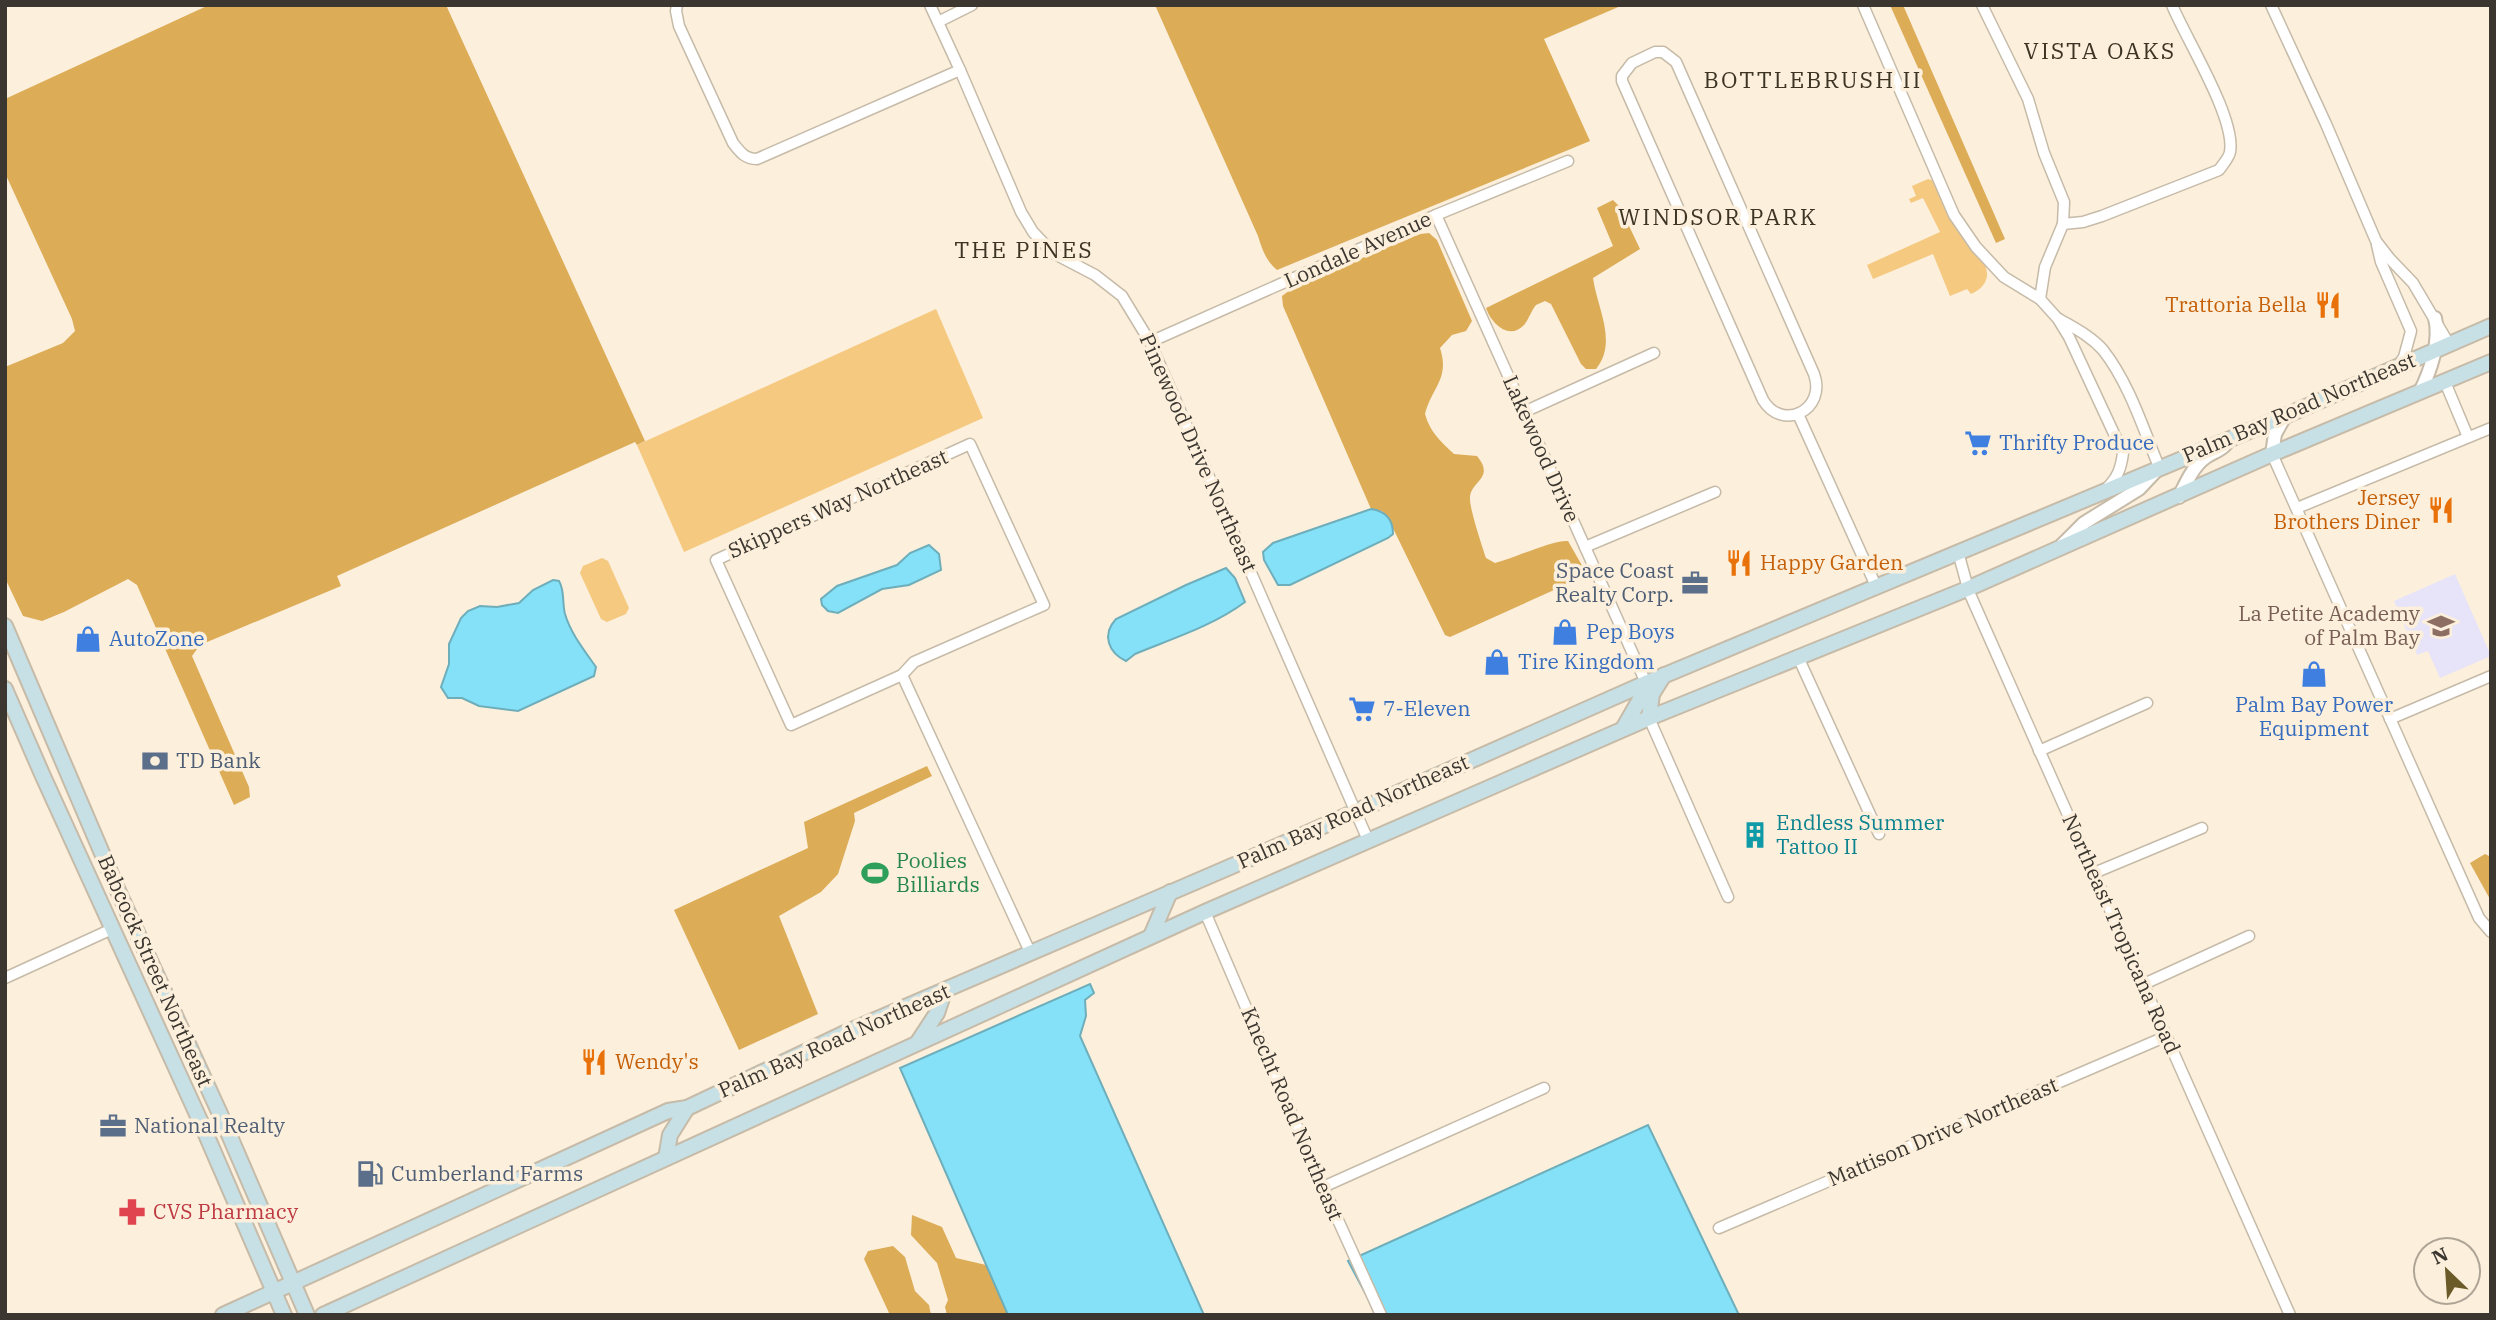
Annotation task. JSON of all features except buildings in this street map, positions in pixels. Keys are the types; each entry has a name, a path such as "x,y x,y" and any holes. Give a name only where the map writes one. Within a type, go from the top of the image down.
{"main road":[{"name":"Palm Bay Road Northeast","path":"223,1315 668,1111 687,1108 845,1033 1031,954 1646,682 2286,416 2491,326"},
{"name":"Palm Bay Road Northeast","path":"323,1315 1151,936 1368,840 1649,718 1967,589 2272,453 2491,362"},
{"name":"Babcock Street Northeast","path":"5,626 62,762 307,1315"},
{"path":"1649,718 1653,694 1664,675"},
{"path":"1623,729 1643,694 1646,682"},
{"path":"7,692 46,725"},
{"name":"Babcock Street Northeast","path":"7,692 202,1125 284,1315"},
{"path":"22,729 62,762"},
{"path":"1151,936 1170,892"},
{"path":"917,1043 937,1013 944,992"},
{"path":"666,1158 670,1135 687,1108"}],"street":[{"path":"677,5 679,26 728,134 741,154 750,159 765,157 960,70"},
{"name":"Pinewood Drive Northeast","path":"930,5 1021,212 1033,232 1053,253 1095,275 1122,296 1150,342 1368,840"},
{"path":"938,22 972,5"},
{"path":"1864,5 1954,215 1976,247 2004,278 2040,299 2058,319 2088,377 2123,453 2116,479 2103,491"},
{"path":"1982,5 2028,99 2044,153 2064,202 2063,224 2045,267 2040,299"},
{"path":"2063,224 2093,219 2219,170 2230,154 2230,133 2212,88 2172,5"},
{"path":"2271,5 2326,124 2411,331 2404,357 2396,367"},
{"path":"1655,52 1663,52 1676,62 1814,374 1818,389 1815,398 1812,404 1798,414 1789,416 1772,412 1763,400 1622,81 1622,76 1632,63 1655,52"},
{"name":"Londale Avenue","path":"1150,342 1436,215 1568,161"},
{"name":"Lakewood Drive","path":"1436,215 1646,682"},
{"path":"2376,241 2413,283 2449,344"},
{"path":"2420,392 2431,370 2437,325 2435,318"},
{"path":"2058,319 2083,333 2102,349 2121,377 2159,467 2139,489 2084,523 2059,549"},
{"path":"1524,412 1654,353"},
{"path":"2445,382 2468,437"},
{"path":"1798,414 1876,586"},
{"path":"2286,416 2274,434 2272,453 2479,918 2491,932"},
{"path":"2297,509 2491,428"},
{"path":"2179,496 2204,458 2221,450 2234,437"},
{"name":"Skippers Way Northeast","path":"970,444 1044,605 914,662 902,675 791,725 716,559 970,444"},
{"path":"1586,547 1715,492"},
{"name":"Northeast Tropicana Road","path":"1958,552 1967,589 2290,1315"},
{"path":"1798,657 1879,835"},
{"path":"902,675 1031,954"},
{"path":"2390,719 2491,676"},
{"path":"2039,751 2147,703"},
{"path":"1649,718 1728,897"},
{"path":"2094,873 2202,828"},
{"name":"Knecht Road Northeast","path":"1205,912 1381,1315"},
{"path":"5,978 112,929"},
{"path":"2144,984 2249,936"},
{"name":"Mattison Drive Northeast","path":"1719,1228 2167,1036"},
{"path":"1323,1187 1544,1088"}],"shaded area":[{"path":"209,5 446,5 645,441 637,445 635,442 337,576 341,586 200,645 192,656 249,787 250,797 234,805 137,585 128,579 42,621 23,616 5,578 5,367 63,343 75,331 72,319 5,173 5,99"},
{"path":"1155,5 1623,5 1544,39 1590,141 1277,270 1265,255"},
{"path":"1890,5 1903,5 2005,239 1996,243"},
{"path":"1928,179 1937,182 1958,228 1986,268 1984,284 1971,294 1967,289 1950,296 1933,254 1873,279 1867,265 1940,232 1923,198 1911,203 1909,199 1916,196 1912,186"},
{"path":"1613,200 1620,207 1640,249 1593,278 1606,336 1602,359 1596,369 1586,369 1551,304 1545,301 1536,305 1524,325 1512,331 1496,324 1486,308 1613,246 1597,208"},
{"path":"1429,233 1437,240 1472,321 1466,331 1452,335 1440,348 1443,368 1425,414 1440,441 1454,454 1477,456 1482,464 1483,475 1473,488 1470,499 1486,558 1495,563 1553,543 1568,541 1584,569 1583,577 1450,637 1445,635 1388,518 1382,511 1371,509 1283,306 1282,296 1297,285 1420,234"},
{"path":"936,309 983,418 684,552 637,445"},
{"path":"602,558 608,561 629,608 626,614 607,622 601,619 580,573 583,566"},
{"name":"La Petite Academy of Palm Bay","path":"2455,574 2491,656 2440,678 2428,651 2417,655 2394,601"},
{"path":"927,766 932,776 854,813 855,821 838,874 821,892 779,916 818,1014 739,1050 674,910 808,848 804,822"},
{"path":"2485,854 2491,857 2491,901 2470,863"},
{"path":"912,1215 942,1227 956,1258 986,1265 1008,1315 947,1315 945,1307 948,1300 937,1263 911,1235"},
{"path":"893,1246 905,1257 915,1291 929,1305 931,1315 890,1315 864,1259 868,1251"}],"water":[{"path":"1371,509 1387,517 1392,524 1393,534 1290,585 1278,585 1264,560 1263,552 1273,543"},
{"path":"929,545 939,554 941,570 909,585 882,589 838,613 828,611 822,605 821,599 837,586 897,565 910,553"},
{"path":"1226,568 1235,578 1245,602 1233,611 1135,654 1126,661 1111,648 1109,631 1116,619"},
{"path":"553,580 559,581 561,585 565,614 578,642 596,667 594,676 518,711 479,706 462,698 448,698 441,687 449,664 449,644 461,618 468,611 480,606 497,607 519,603 533,590"},
{"path":"1090,984 1094,993 1085,1000 1086,1016 1080,1036 1204,1315 1008,1315 900,1068"},
{"path":"1648,1125 1739,1315 1377,1315 1348,1261"}],"place":[{"name":"Trattoria Bella","path":"2328,305"},
{"name":"Thrifty Produce","path":"1978,443"},
{"name":"Jersey Brothers Diner","path":"2441,510"},
{"name":"Happy Garden","path":"1739,563"},
{"name":"Space Coast Realty Corp.","path":"1695,583"},
{"name":"La Petite Academy of Palm Bay","path":"2441,626"},
{"name":"Pep Boys","path":"1565,632"},
{"name":"AutoZone","path":"88,639"},
{"name":"Tire Kingdom","path":"1497,662"},
{"name":"Palm Bay Power Equipment","path":"2314,674"},
{"name":"7-Eleven","path":"1362,709"},
{"name":"TD Bank","path":"155,761"},
{"name":"Endless Summer Tattoo II","path":"1755,835"},
{"name":"Poolies Billiards","path":"875,873"},
{"name":"Wendy's","path":"594,1062"},
{"name":"National Realty","path":"113,1126"},
{"name":"Cumberland Farms","path":"370,1174"},
{"name":"CVS Pharmacy","path":"132,1212"}],"district":[{"name":"VISTA OAKS","path":"2100,51"},
{"name":"BOTTLEBRUSH II","path":"1813,80"},
{"name":"WINDSOR PARK","path":"1718,217"},
{"name":"THE PINES","path":"1024,250"}]}
